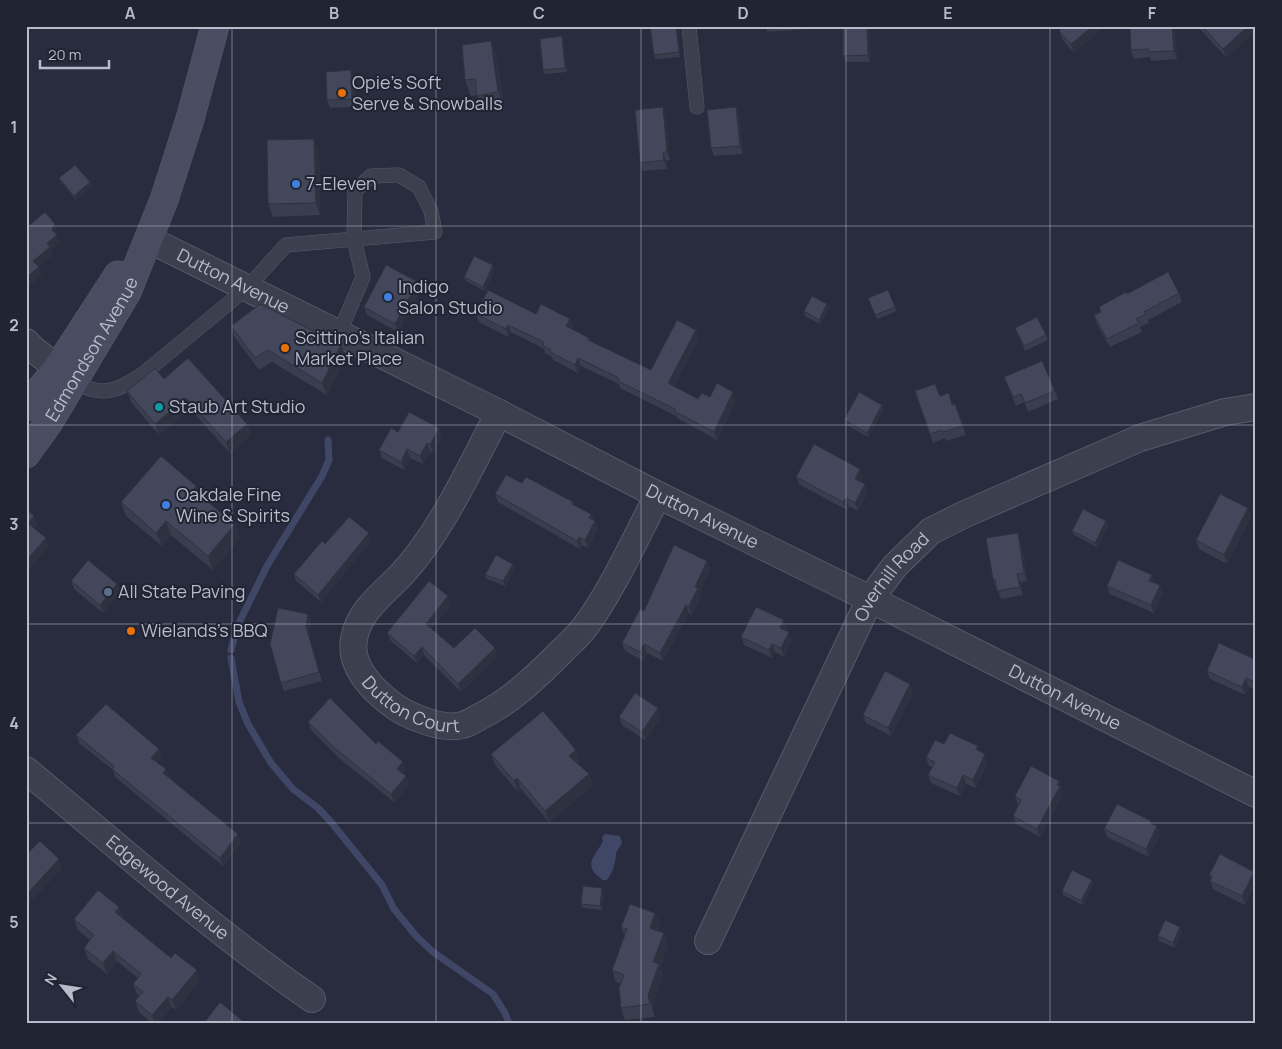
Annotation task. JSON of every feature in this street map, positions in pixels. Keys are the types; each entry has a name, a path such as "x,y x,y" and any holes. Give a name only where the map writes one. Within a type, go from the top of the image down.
{"main road":[{"name":"Edmondson Avenue","path":"26,454 49,422 66,375 113,281 148,239 164,200 182,144 215,26"},
{"name":"Edmondson Avenue","path":"26,407 66,375"}],"street":[{"name":"Dutton Avenue","path":"148,239 499,413 658,495 870,599 1256,794"},
{"path":"26,342 66,375"},
{"name":"Overhill Road","path":"708,941 870,599 895,566 931,531 965,514 1140,438 1226,412 1256,407"},
{"name":"Dutton Court","path":"499,413 427,545 402,574 369,607 359,622 353,641 356,664 371,686 390,704 415,718 438,724 462,726 490,712 516,695 584,628 610,586 658,495"},
{"name":"Edgewood Avenue","path":"26,770 235,942 312,999"}],"lane":[{"path":"689,26 696,108"},
{"path":"66,375 87,389 101,391 125,386 143,374 247,288 286,244 354,239 435,232 431,211 419,187 399,175 371,176 354,191 354,239 363,277 339,334"}],"water":[{"path":"604,834 620,836 622,843 607,880 603,880 596,875 591,865 603,841"}],"building":[{"path":"650,26 676,26 679,52 654,55"},
{"path":"843,26 867,26 868,55 843,56"},
{"path":"1065,26 1093,26 1071,44 1059,31"},
{"path":"1130,26 1172,26 1174,51 1148,52 1148,49 1131,50"},
{"path":"1202,26 1248,26 1223,49"},
{"path":"562,36 565,68 543,70 540,39"},
{"path":"491,41 498,92 477,96 475,79 465,80 462,45"},
{"name":"Opie's Soft Serve & Snowballs","path":"351,70 352,99 327,100 326,72"},
{"path":"663,107 667,152 663,152 664,160 640,163 635,110"},
{"path":"736,107 740,146 711,148 707,110"},
{"name":"7-Eleven","path":"314,139 316,203 268,204 267,140"},
{"path":"75,165 90,182 74,196 59,178"},
{"path":"45,212 55,224 52,230 57,235 47,243 50,247 33,261 39,267 26,278 26,228"},
{"path":"474,256 493,265 483,287 464,277"},
{"path":"386,265 418,282 395,324 364,307"},
{"path":"1168,272 1179,293 1144,312 1146,314 1136,319 1139,323 1107,339 1094,315 1101,312 1099,307"},
{"path":"488,290 536,314 541,304 570,319 566,326 589,338 588,340 651,370 677,320 696,330 668,383 698,399 702,393 710,397 717,383 733,392 714,432 674,411 675,409 618,381 619,378 578,358 575,365 550,352 551,350 543,346 544,342 508,325 506,329 476,314"},
{"path":"888,290 895,307 875,315 868,298"},
{"path":"812,296 827,304 819,320 804,311"},
{"name":"Scittino's Italian Market Place","path":"260,304 341,345 322,383 268,350 255,358 231,326"},
{"path":"1037,317 1046,335 1024,346 1015,328"},
{"path":"188,358 247,424 226,442 186,398 155,424 127,391 155,368 164,379"},
{"path":"1042,361 1055,391 1025,403 1021,394 1013,397 1004,377"},
{"path":"935,384 940,396 949,393 952,405 955,404 963,426 930,434 915,391"},
{"path":"859,392 882,405 867,433 844,420"},
{"path":"409,412 439,428 430,445 427,443 420,456 407,449 401,462 379,450 391,428 398,432"},
{"path":"814,444 860,469 855,479 865,484 855,503 846,498 843,502 796,477"},
{"path":"161,456 196,486 193,490 235,524 208,556 166,521 156,533 121,502"},
{"path":"506,475 522,483 526,477 573,502 572,504 591,514 589,518 595,521 585,540 579,537 577,541 495,494"},
{"path":"1220,494 1248,508 1224,555 1196,540"},
{"path":"26,509 34,516 28,523 46,538 26,561"},
{"path":"1083,509 1106,521 1095,543 1072,531"},
{"path":"349,517 369,533 318,595 294,574 322,541 325,544"},
{"path":"1018,533 1024,573 1017,574 1020,587 997,591 986,538"},
{"path":"674,545 707,561 695,587 698,588 689,606 686,605 660,653 644,644 640,652 622,643 640,609 644,611"},
{"path":"496,555 513,564 503,581 485,575"},
{"path":"88,560 117,584 100,605 71,581"},
{"path":"1118,560 1152,575 1149,581 1160,585 1151,605 1107,586"},
{"path":"429,581 448,596 426,624 454,648 475,628 495,648 458,684 422,647 414,656 387,633"},
{"path":"756,607 784,620 780,628 789,632 781,648 772,644 769,650 741,637"},
{"path":"278,608 308,614 306,626 319,672 281,683 270,644"},
{"path":"1219,643 1256,660 1256,683 1246,678 1242,687 1207,671"},
{"path":"885,671 910,684 888,728 863,715"},
{"path":"635,693 658,708 642,732 619,717"},
{"path":"330,698 376,744 378,741 403,762 397,769 406,776 391,794 336,749 308,722"},
{"path":"106,704 159,749 151,758 166,769 163,773 238,834 220,858 112,769 114,766 76,735"},
{"path":"543,711 576,750 569,756 589,774 545,811 517,778 514,781 491,754"},
{"path":"950,733 978,746 976,749 985,754 973,780 963,775 957,788 928,775 935,762 926,758 935,740 944,744"},
{"path":"1031,766 1059,781 1057,785 1060,786 1037,829 1013,816 1021,800 1015,796"},
{"path":"1117,804 1157,826 1146,849 1104,829"},
{"path":"40,841 59,859 26,895 26,850 29,852"},
{"path":"1220,854 1254,872 1242,896 1210,881 1212,876 1209,875"},
{"path":"1072,870 1092,880 1081,901 1062,891"},
{"path":"583,886 602,888 600,906 581,904"},
{"path":"98,890 119,907 115,912 171,958 175,953 197,970 172,1000 168,997 152,1015 135,1001 143,992 133,984 141,974 113,951 103,963 84,948 94,935 74,919"},
{"path":"630,904 655,913 650,928 664,933 653,962 659,964 648,995 650,1004 621,1008 619,988 624,975 612,970 627,929 621,927"},
{"path":"1165,920 1180,927 1173,943 1158,936"},
{"path":"220,1002 245,1023 204,1023"}],"waterway":[{"path":"231,650 237,627 267,566 322,476 329,460 328,440"},
{"path":"231,658 239,702 248,724 271,763 293,789 318,808 331,822 382,885 394,909 417,937 433,952 493,994 509,1023"}],"place":[{"name":"Opie's Soft Serve & Snowballs","path":"342,93"},
{"name":"7-Eleven","path":"296,184"},
{"name":"Indigo Salon Studio","path":"388,297"},
{"name":"Scittino's Italian Market Place","path":"285,348"},
{"name":"Staub Art Studio","path":"159,407"},
{"name":"Oakdale Fine Wine & Spirits","path":"166,505"},
{"name":"All State Paving","path":"108,592"},
{"name":"Wielands's BBQ","path":"131,631"}]}
